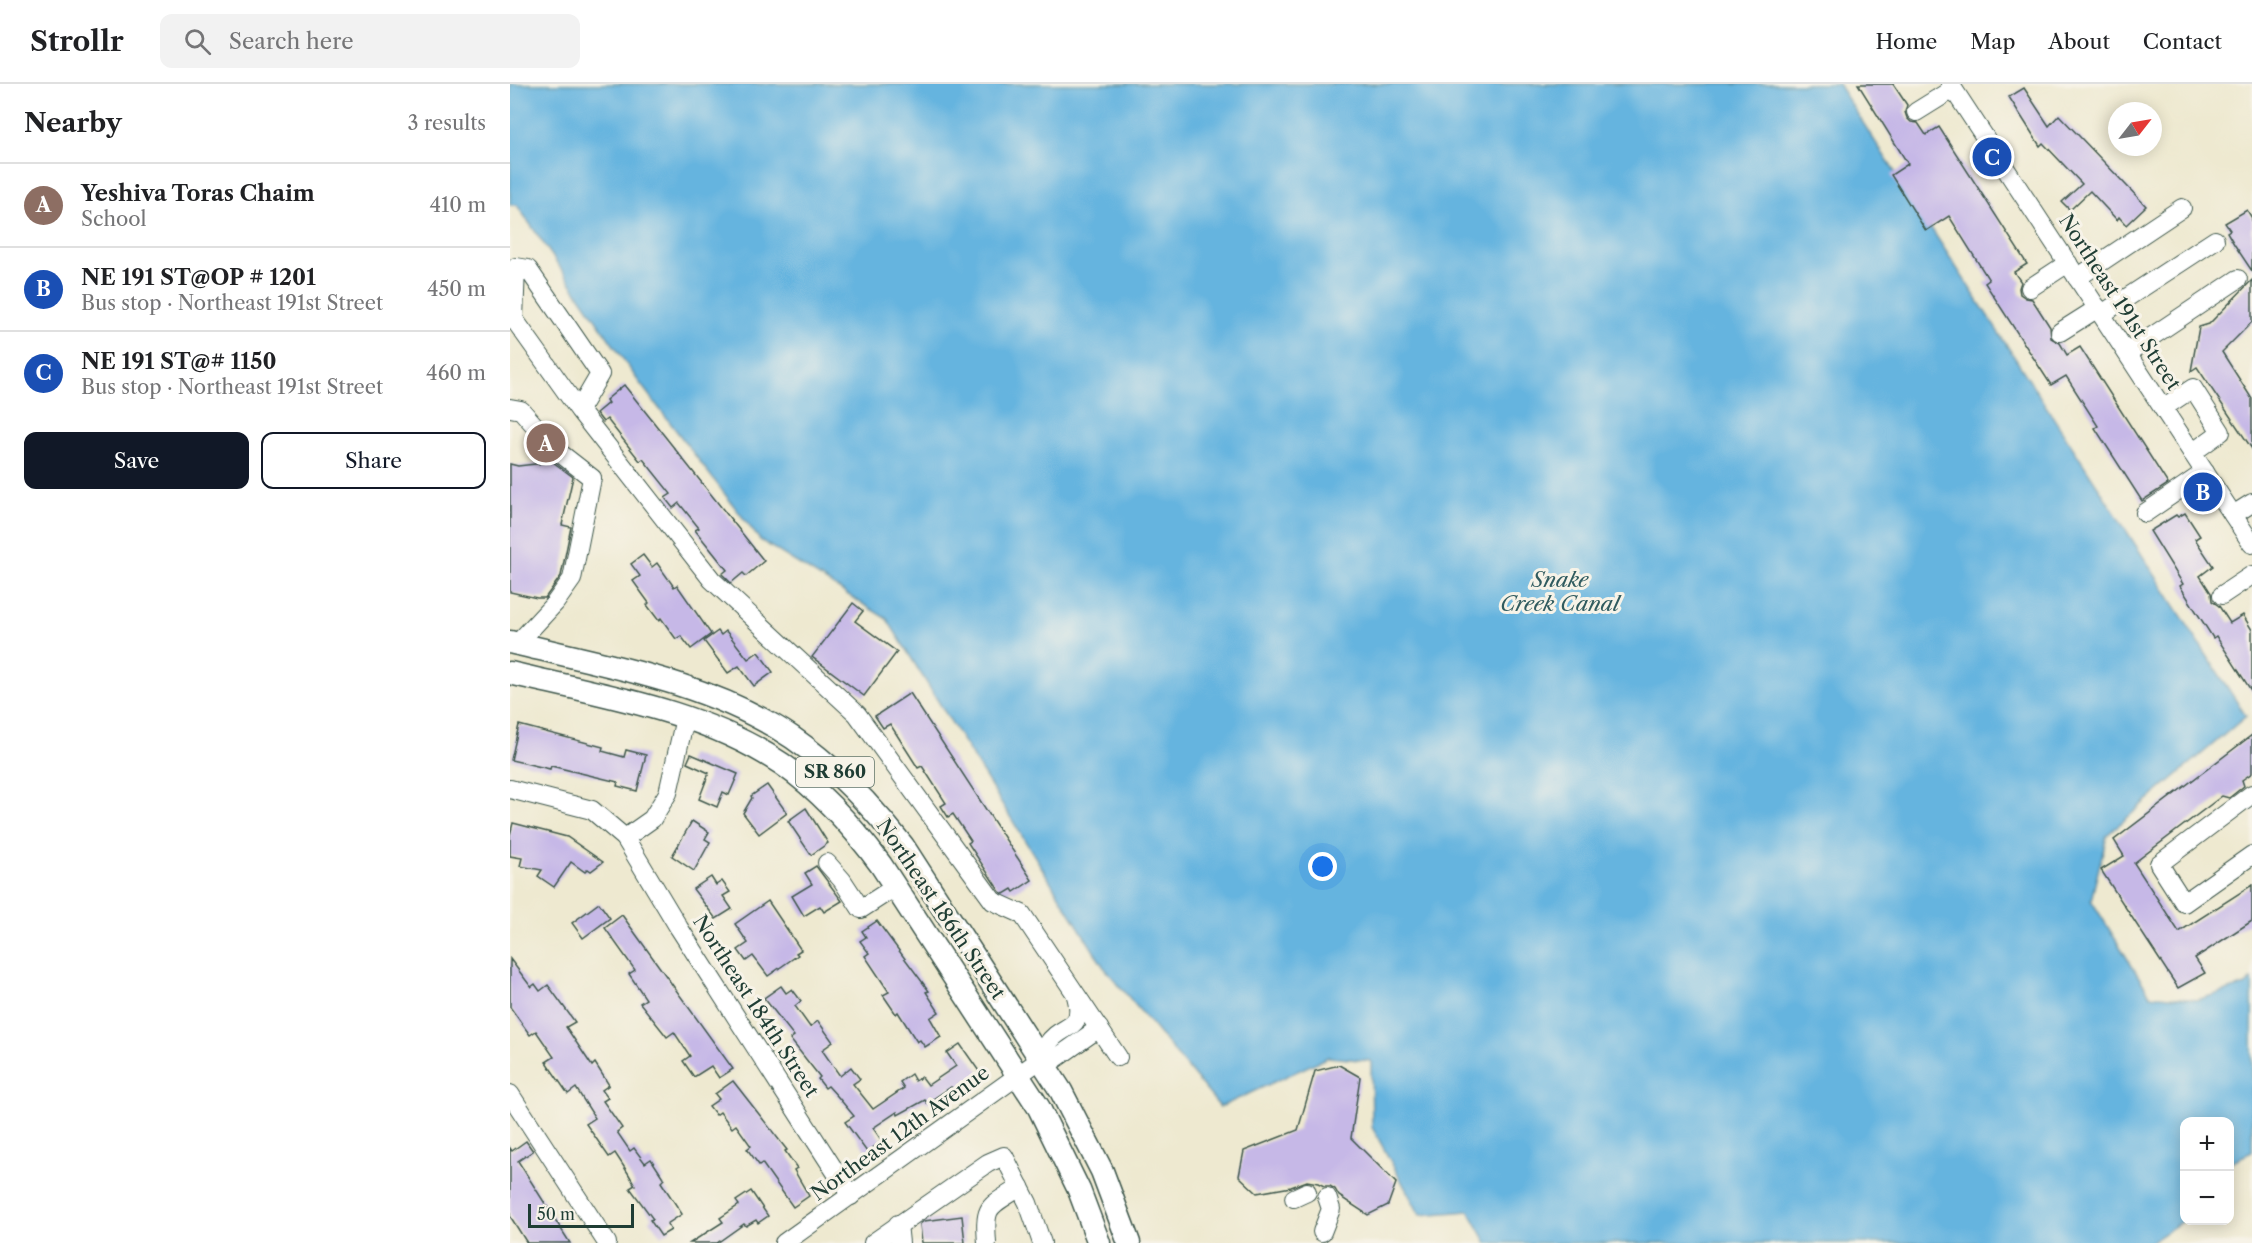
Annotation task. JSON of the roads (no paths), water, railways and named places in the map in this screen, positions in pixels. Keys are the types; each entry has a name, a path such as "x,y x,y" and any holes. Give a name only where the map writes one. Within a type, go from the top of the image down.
{"main road":[{"name":"Northeast 186th Street","path":"513,643 690,688 754,716 811,751 861,796 903,846 1061,1091 1092,1149 1129,1243"},
{"name":"Northeast 186th Street","path":"510,673 631,702 685,718 736,738 782,764 856,832 895,886 1018,1075 1060,1149 1079,1190 1099,1243"}],"street":[{"path":"1916,112 1952,86"},
{"name":"Northeast 191st Street","path":"1952,86 2252,544"},
{"path":"2030,288 2073,270 2182,208"},
{"path":"2060,332 2099,311 2215,240"},
{"path":"579,410 600,374 528,268 516,267 514,319 579,410 712,580 857,714 993,901 1022,914 1118,1057"},
{"path":"2127,353 2238,279"},
{"path":"2163,408 2193,388 2221,432 2192,453"},
{"path":"510,408 521,410 555,450 592,478 572,579 555,603 513,643"},
{"path":"2145,513 2205,472"},
{"path":"2233,515 2252,503"},
{"path":"2222,595 2252,575"},
{"path":"625,838 652,819 668,793 685,718"},
{"name":"Northeast 184th Street","path":"510,789 592,810 625,838 851,1196"},
{"path":"2252,795 2159,864 2184,903 2252,855"},
{"path":"826,863 842,880 861,909 895,886"},
{"path":"1075,991 1080,1009 1077,1021 1047,1044 1041,1059 1055,1059 1099,1028"},
{"name":"Northeast 12th Avenue","path":"784,1243 1041,1059"},
{"path":"510,1094 607,1243"},
{"path":"873,1243 988,1163 1004,1156 1028,1203 1042,1243"},
{"path":"987,1243 985,1217 987,1211 1020,1187"},
{"path":"1322,1232 1331,1209 1327,1197"},
{"path":"898,1224 900,1243"}],"water":[{"name":"Snake Creek Canal","path":"510,84 1838,84 2246,716 2107,835 2091,900 2150,995 2197,1000 2246,985 2252,979 2252,1152 2234,1160 2234,1117 2180,1117 2180,1223 2149,1243 1487,1243 1469,1211 1420,1215 1372,1127 1371,1061 1328,1057 1220,1107 1103,966 887,619 760,540 639,382 517,205 510,205"}],"place":[{"name":"NE 191 ST@# 1150","path":"1992,157"},
{"name":"Yeshiva Toras Chaim","path":"546,443"},
{"name":"NE 191 ST@OP # 1201","path":"2203,492"}]}
